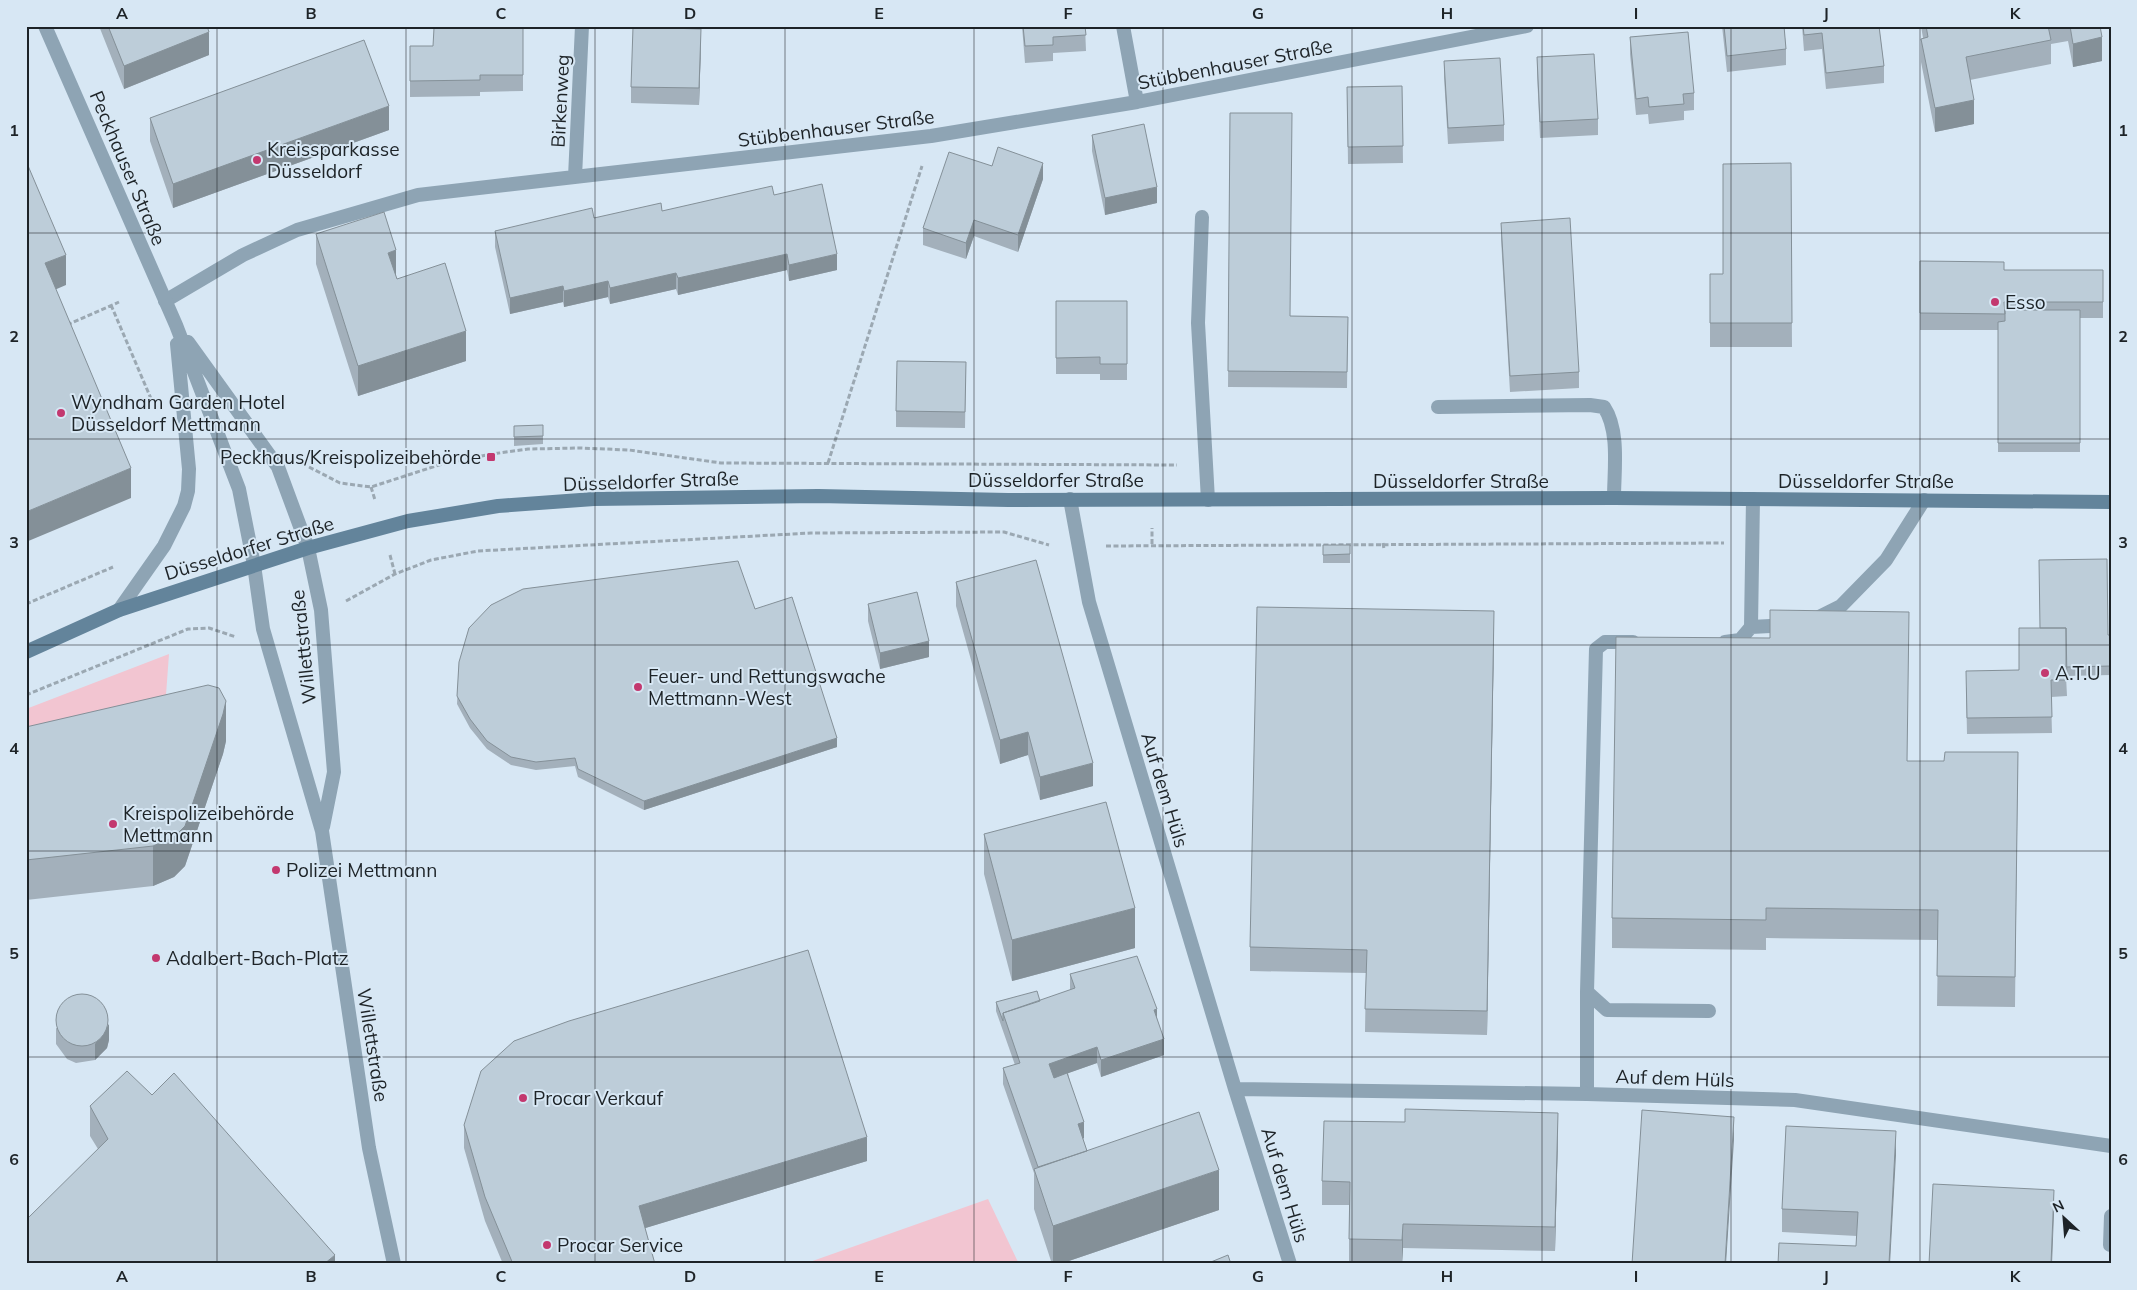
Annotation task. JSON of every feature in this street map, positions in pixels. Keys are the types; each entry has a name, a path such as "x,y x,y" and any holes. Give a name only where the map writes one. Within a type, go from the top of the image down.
{"main road":[{"name":"Düsseldorfer Straße","path":"26,652 119,610 308,548 408,521 498,506 594,499 809,496 1208,500 1614,498 2111,502"}],"street":[{"name":"Peckhauser Straße","path":"44,26 176,325 239,488 254,565"},
{"name":"Birkenweg","path":"575,177 582,26"},
{"path":"1123,26 1138,102"},
{"name":"Stübbenhauser Straße","path":"165,301 243,255 297,230 418,195 931,136 1138,102 1528,26"},
{"path":"1202,217 1198,323 1208,500"},
{"name":"Peckhauser Straße","path":"176,325 278,467 308,548"},
{"path":"119,610 164,546 184,506 188,491 189,469 176,325"},
{"path":"1438,407 1590,405 1604,407 1610,415 1614,440 1614,498"},
{"name":"Auf dem Hüls","path":"1070,499 1089,602 1235,1089 1290,1264"},
{"path":"1714,643 1740,640 1751,627 1753,499"},
{"path":"1751,627 1805,624 1841,606 1886,560 1924,500"},
{"name":"Willettstraße","path":"308,548 321,610 334,772 322,831"},
{"name":"Willettstraße","path":"254,565 263,629 322,831 369,1148 394,1264"},
{"path":"1587,1094 1587,992 1596,649 1604,642 1644,642"},
{"path":"1587,992 1606,1010 1709,1011"},
{"name":"Auf dem Hüls","path":"1235,1089 1587,1094 1795,1100 2111,1146"},
{"path":"2110,1245 2111,1216"}],"path":[{"path":"828,463 931,136"},
{"path":"59,329 118,302"},
{"path":"111,305 149,389 153,404"},
{"name":"Düsseldorfer Straße","path":"305,463 310,469 340,483 371,487 442,464 514,453 580,448 629,450 721,463 1205,464"},
{"path":"371,487 372,492"},
{"path":"352,599 395,574 431,560 478,551 811,533 1004,532 1049,545 1078,546 1752,542"},
{"path":"1383,543 1384,549"},
{"path":"26,604 119,563"},
{"path":"392,564 395,574"},
{"path":"26,695 188,629 209,628 234,638 241,636"}],"shaded area":[{"path":"169,654 163,736 26,767 26,709"},
{"path":"988,1199 1019,1264 804,1264"}],"building":[{"path":"108,26 207,26 209,32 124,66"},
{"path":"523,26 523,75 480,75 480,80 410,81 410,46 433,46 434,28"},
{"path":"1023,26 1085,26 1086,35 1053,37 1053,45 1025,46"},
{"path":"1724,26 1784,26 1786,49 1727,56"},
{"path":"1803,26 1879,26 1884,66 1826,73 1822,33 1804,35"},
{"path":"1926,26 2048,26 2051,40 1966,57 1974,100 1935,108 1921,39 1928,37"},
{"path":"2070,26 2100,26 2102,37 2073,44"},
{"path":"633,27 701,29 699,88 631,87"},
{"path":"1688,32 1694,93 1683,94 1684,104 1649,107 1648,97 1636,99 1630,37"},
{"path":"364,40 389,106 173,184 150,118"},
{"path":"1594,54 1598,119 1540,122 1537,57"},
{"path":"1500,58 1504,125 1448,128 1444,61"},
{"path":"1402,86 1403,146 1348,147 1347,87"},
{"path":"1230,113 1292,113 1290,316 1348,317 1347,372 1228,371"},
{"path":"1144,124 1157,187 1105,198 1092,135"},
{"path":"998,147 1043,163 1018,235 974,220 966,243 923,228 949,152 992,166"},
{"name":"Wyndham Garden Hotel Düsseldorf Mettmann","path":"26,161 66,255 45,263 131,468 26,512"},
{"path":"1791,163 1792,323 1710,323 1710,274 1723,274 1723,164"},
{"path":"822,184 837,254 789,265 787,254 678,278 676,273 610,288 608,281 564,291 563,286 510,298 495,231 592,208 594,218 661,203 662,211 772,186 774,195"},
{"path":"384,212 396,250 388,253 397,279 445,263 466,331 358,366 316,234"},
{"path":"1570,218 1579,372 1510,376 1501,223"},
{"path":"1920,261 2004,262 2004,270 2103,270 2103,302 2004,302 2005,314 1920,313"},
{"path":"1056,301 1127,301 1127,364 1100,364 1100,357 1056,358"},
{"path":"2005,310 2080,310 2080,443 1998,443 1998,322 2005,321"},
{"path":"897,361 966,362 965,412 896,411"},
{"path":"543,425 543,436 514,437 514,426"},
{"path":"1323,545 1350,545 1350,554 1323,555"},
{"path":"2107,559 2108,635 2111,635 2111,666 2066,667 2066,628 2040,628 2039,560"},
{"path":"1036,560 1093,763 1040,777 1028,732 1000,740 956,582"},
{"name":"Feuer- und Rettungswache Mettmann-West","path":"738,561 755,609 792,597 837,738 644,801 578,769 575,758 536,762 511,757 487,741 470,719 457,696 459,662 469,628 491,605 523,589"},
{"path":"917,592 929,641 880,653 868,604"},
{"path":"1257,607 1494,611 1487,1011 1365,1009 1367,950 1250,947"},
{"path":"1770,610 1909,612 1907,761 1944,761 1945,752 2018,752 2015,977 1937,976 1938,910 1766,908 1766,920 1612,918 1616,637 1770,638"},
{"path":"2019,628 2066,628 2067,680 2051,680 2052,717 1967,718 1966,671 2019,670"},
{"name":"Kreispolizeibehörde Mettmann","path":"208,685 219,688 226,701 185,826 174,837 153,846 26,860 26,727"},
{"path":"1106,802 1135,908 1012,940 984,834"},
{"path":"808,950 867,1137 639,1206 655,1264 513,1264 485,1197 464,1125 481,1071 514,1041 569,1021"},
{"path":"1137,956 1157,1009 1154,1010 1164,1039 1101,1060 1097,1047 1049,1064 1054,1078 1067,1073 1084,1122 1078,1124 1087,1151 1038,1167 1003,1068 1020,1063 1003,1013 1075,988 1070,974"},
{"path":"1037,991 1040,1001 1003,1013 1003,1021 996,1002"},
{"path":"77,994 87,994 101,1001 108,1015 108,1025 101,1039 87,1046 77,1046 67,1042 60,1035 56,1025 56,1015 60,1005 67,998"},
{"path":"127,1071 152,1095 174,1073 335,1255 324,1264 26,1264 26,1220 108,1139 90,1106"},
{"path":"1405,1109 1558,1113 1555,1227 1403,1224 1402,1240 1349,1239 1350,1182 1322,1181 1324,1121 1405,1122"},
{"path":"1642,1110 1734,1117 1725,1264 1632,1264"},
{"path":"1199,1112 1219,1170 1053,1226 1034,1169"},
{"path":"1786,1126 1896,1131 1889,1264 1778,1264 1779,1243 1856,1246 1858,1212 1782,1209"},
{"path":"1933,1184 2054,1190 2051,1264 1929,1264"},
{"path":"1228,1255 1231,1264 1206,1264"}],"place":[{"name":"Kreissparkasse Düsseldorf","path":"257,160"},
{"name":"Esso","path":"1995,302"},
{"name":"Wyndham Garden Hotel Düsseldorf Mettmann","path":"61,413"},
{"name":"Peckhaus/Kreispolizeibehörde","path":"491,457"},
{"name":"A.T.U","path":"2045,673"},
{"name":"Feuer- und Rettungswache Mettmann-West","path":"638,687"},
{"name":"Kreispolizeibehörde Mettmann","path":"113,824"},
{"name":"Polizei Mettmann","path":"276,870"},
{"name":"Adalbert-Bach-Platz","path":"156,958"},
{"name":"Procar Verkauf","path":"523,1098"},
{"name":"Procar Service","path":"547,1245"}]}
